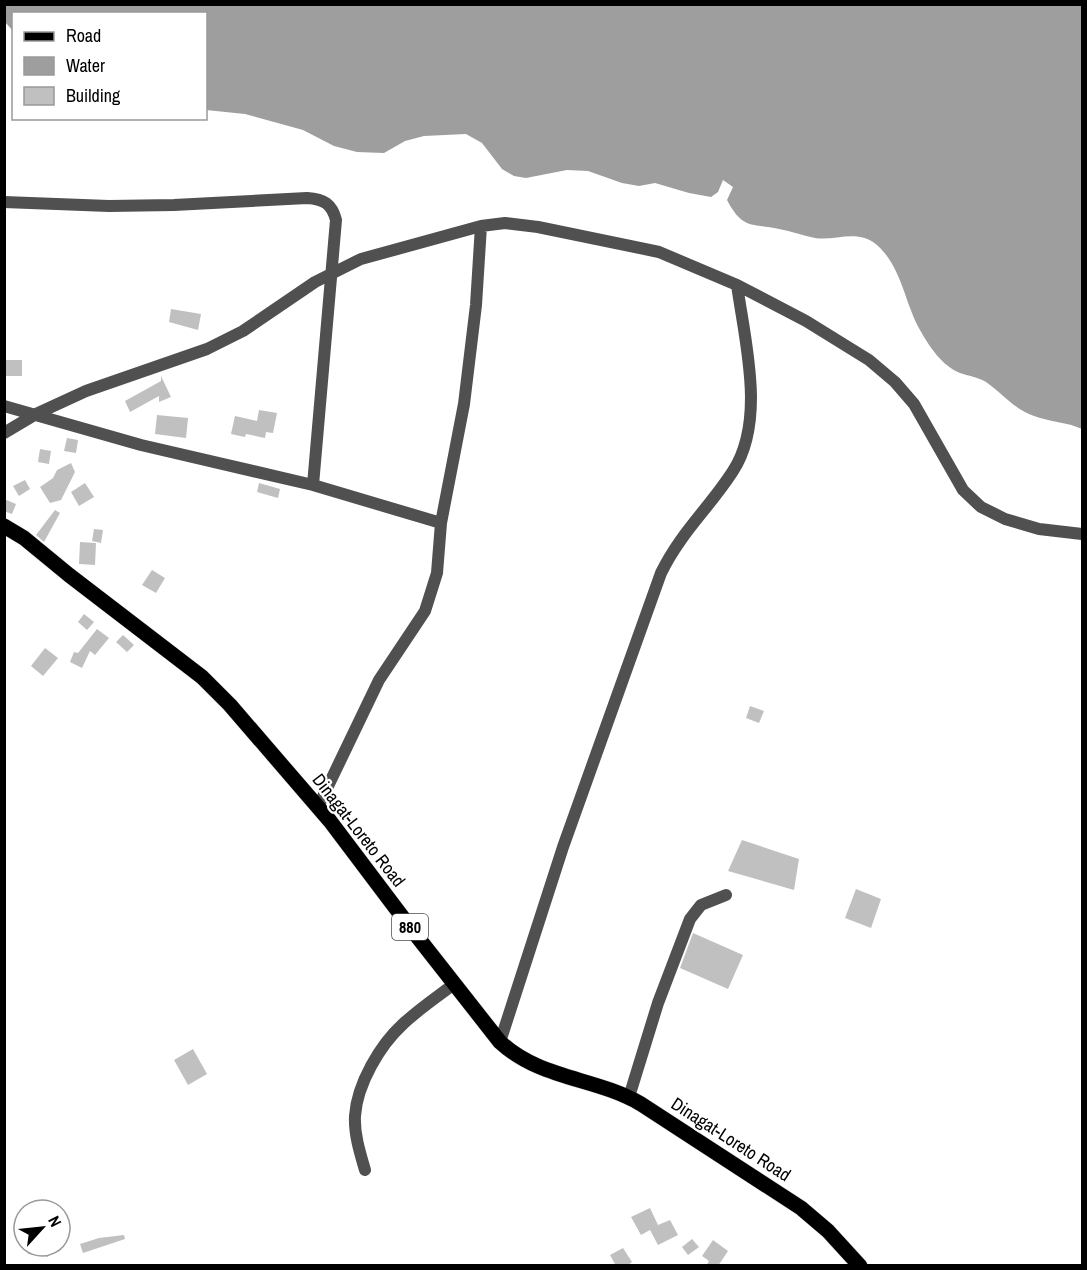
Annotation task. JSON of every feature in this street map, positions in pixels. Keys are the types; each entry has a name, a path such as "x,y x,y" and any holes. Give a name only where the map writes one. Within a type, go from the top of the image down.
{"main road":[{"name":"Dinagat-Loreto Road","path":"4,526 24,538 202,677 230,705 318,807 500,1042 524,1061 540,1068 629,1097 801,1208 828,1231 860,1266"}],"street":[{"path":"4,202 163,205 308,198 320,199 328,204 336,220 313,485"},
{"path":"4,433 36,414 86,391 207,349 243,331 281,304 332,273 361,259 481,226 505,223 538,227 659,252 737,285 806,321 869,360 894,382 914,404 963,490 981,507 1005,519 1039,529 1083,534"},
{"path":"318,807 379,680 425,611 437,573 441,523 464,404 476,305 481,226"},
{"path":"500,1042 563,847 661,573 685,532 733,471 747,441 751,415 748,370 737,285"},
{"path":"4,406 141,445 313,485 441,523"},
{"path":"629,1097 658,1003 690,919 701,905 726,895"},
{"path":"365,1170 359,1149 355,1118 359,1096 371,1068 389,1040 403,1024 454,984"}],"water":[{"path":"4,5 1082,5 1082,429 1027,413 986,382 947,366 924,336 890,260 873,242 852,236 815,238 743,221 727,200 733,187 723,180 718,192 711,197 655,183 639,186 622,183 588,171 567,170 526,178 514,176 502,169 482,143 466,134 424,136 405,141 384,153 357,152 334,146 303,130 245,114 207,110 207,12 12,12 12,30 5,22"}],"building":[{"path":"171,309 201,314 198,330 169,322"},
{"path":"5,360 22,360 22,376 5,376"},
{"path":"161,376 171,397 159,402 159,396 130,412 125,401 161,381"},
{"path":"259,410 277,413 273,433 266,432 265,438 231,434 235,416 257,421"},
{"path":"157,415 188,418 186,438 155,434"},
{"path":"67,438 78,440 76,453 64,451"},
{"path":"40,449 51,451 49,464 38,462"},
{"path":"71,463 75,472 61,500 50,503 40,487 53,478 57,470"},
{"path":"25,480 30,489 19,496 13,486"},
{"path":"85,483 94,497 79,506 71,492"},
{"path":"259,483 280,489 278,498 257,492"},
{"path":"4,499 16,504 12,514 4,511"},
{"path":"55,510 60,513 44,542 36,535"},
{"path":"94,529 103,530 101,543 92,541"},
{"path":"80,542 96,543 95,565 79,564"},
{"path":"152,570 165,578 156,593 142,585"},
{"path":"84,614 94,622 87,630 78,622"},
{"path":"97,629 109,638 95,655 90,651 82,668 70,662 74,652 78,653"},
{"path":"123,635 134,645 127,652 116,642"},
{"path":"45,648 58,658 43,676 31,666"},
{"path":"750,706 764,711 759,723 746,718"},
{"path":"742,840 799,859 794,890 728,871"},
{"path":"856,889 881,899 871,928 845,918"},
{"path":"693,933 743,955 728,989 680,968"},
{"path":"193,1049 207,1074 188,1085 174,1060"},
{"path":"650,1208 658,1225 670,1220 678,1235 658,1245 650,1230 641,1235 631,1217"},
{"path":"124,1235 125,1239 83,1253 80,1244 99,1238"},
{"path":"692,1239 699,1247 688,1255 682,1247"},
{"path":"713,1240 728,1251 718,1266 706,1266 709,1261 702,1256"},
{"path":"623,1248 632,1262 627,1266 616,1266 610,1255"}]}
